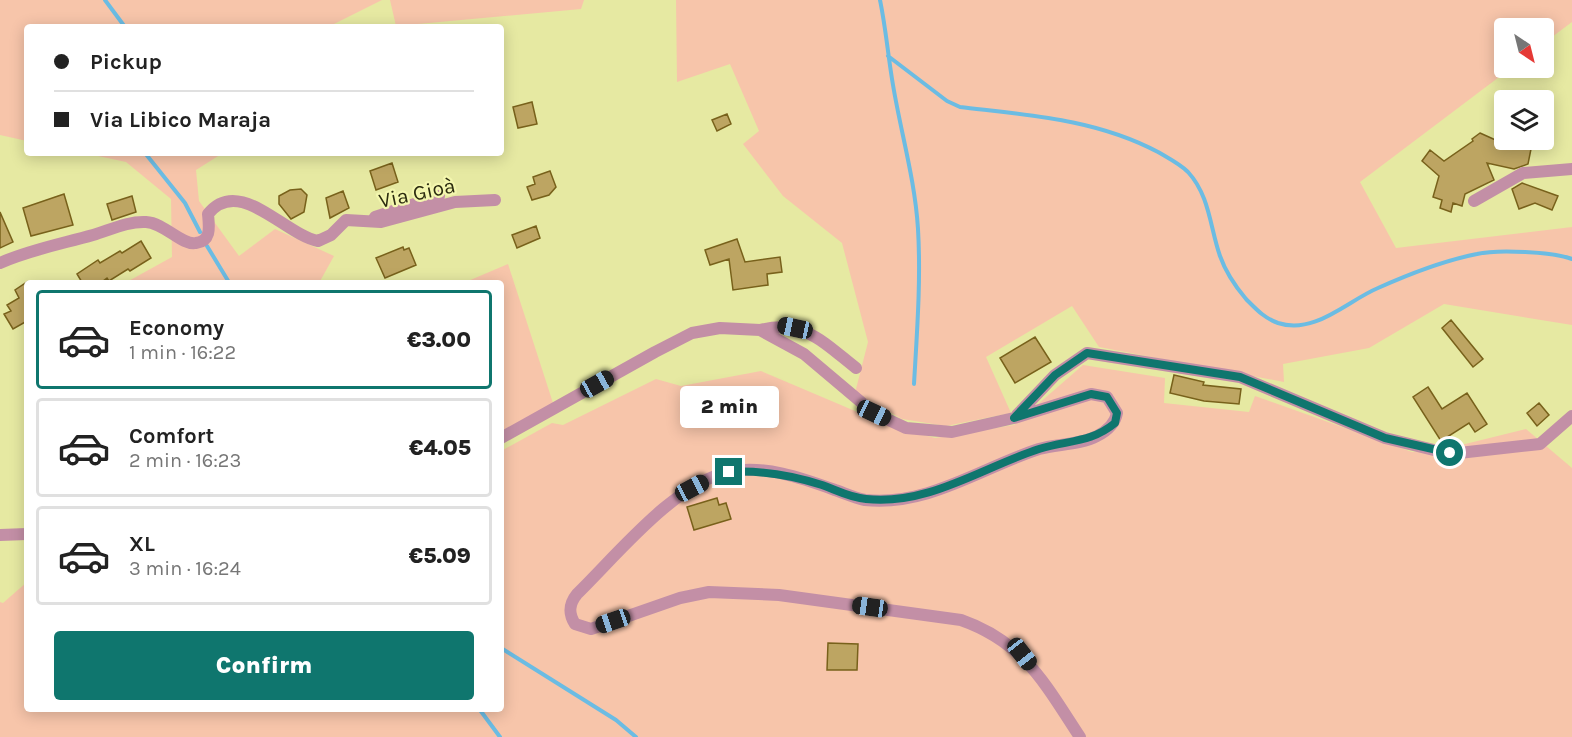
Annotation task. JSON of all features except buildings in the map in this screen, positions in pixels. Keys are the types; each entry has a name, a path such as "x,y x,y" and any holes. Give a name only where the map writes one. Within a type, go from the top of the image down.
{"street":[{"path":"1474,201 1523,173 1572,169"},
{"path":"365,221 394,209 439,196"},
{"name":"Via Gioà","path":"0,264 39,249 135,223 159,224 189,243 197,243 207,238 208,214 218,205 232,201 249,203 296,234 318,241 331,235 346,220 381,222 455,202 495,200"},
{"path":"504,436 692,333 720,328 760,330 780,325 813,335 856,368"},
{"path":"760,330 804,354 874,413 906,428 952,432 1014,418 1091,394 1107,397 1117,413 1115,423 1096,437 1039,449 945,488 901,498 865,500 800,478 756,470 729,472 708,479 675,498 577,594 571,601 571,618 582,628 591,629 680,598 708,592 779,595 960,620 989,631 1022,654 1080,737"},
{"path":"1014,418 1055,375 1087,353 1240,377 1385,438 1450,453 1540,444 1572,416"},
{"path":"0,535 24,534"}],"shaded area":[{"path":"0,0 382,0 334,24 24,24 24,140 0,135"},
{"path":"390,0 584,0 581,9 396,24"},
{"path":"676,0 1572,0 1572,22 1554,36 1554,18 1494,18 1494,78 1498,78 1360,182 1396,248 1572,227 1572,325 1444,304 1369,348 1283,364 1284,382 1099,347 1072,306 986,357 1011,413 946,426 902,419 855,393 868,342 842,243 783,196 743,144 759,131 730,64 677,82"},
{"path":"98,156 218,156 196,170 199,201 239,256 275,229 334,256 321,280 130,280 172,257 171,199 126,162"},
{"path":"508,264 553,403 504,431 504,280 470,280"},
{"path":"1083,365 1165,378 1164,403 1249,412 1255,396 1412,452 1449,448 1526,429 1572,468 1572,737 0,737 0,602 3,603 24,585 24,712 504,712 504,449 552,423 563,425 656,379 681,386 761,371 888,425 935,438 1014,425"}],"waterway":[{"path":"105,0 123,24"},
{"path":"880,0 916,211 919,287 914,384"},
{"path":"888,56 947,101 960,107 1036,116 1086,125 1134,141 1178,164 1188,172 1201,191 1220,256 1231,279 1257,310 1268,319 1278,323 1292,325 1318,321 1389,283 1440,264 1486,252 1525,252 1572,259"},
{"path":"147,156 185,203 200,232"},
{"path":"207,246 228,280"},
{"path":"504,650 616,720 636,737"},
{"path":"481,712 500,737"}],"route":[{"path":"729,472 756,470 800,478 865,500 901,498 945,488 1039,449 1096,437 1115,423 1117,413 1107,397 1091,394 1014,418 1055,375 1087,353 1240,377 1385,438 1450,453"}]}
